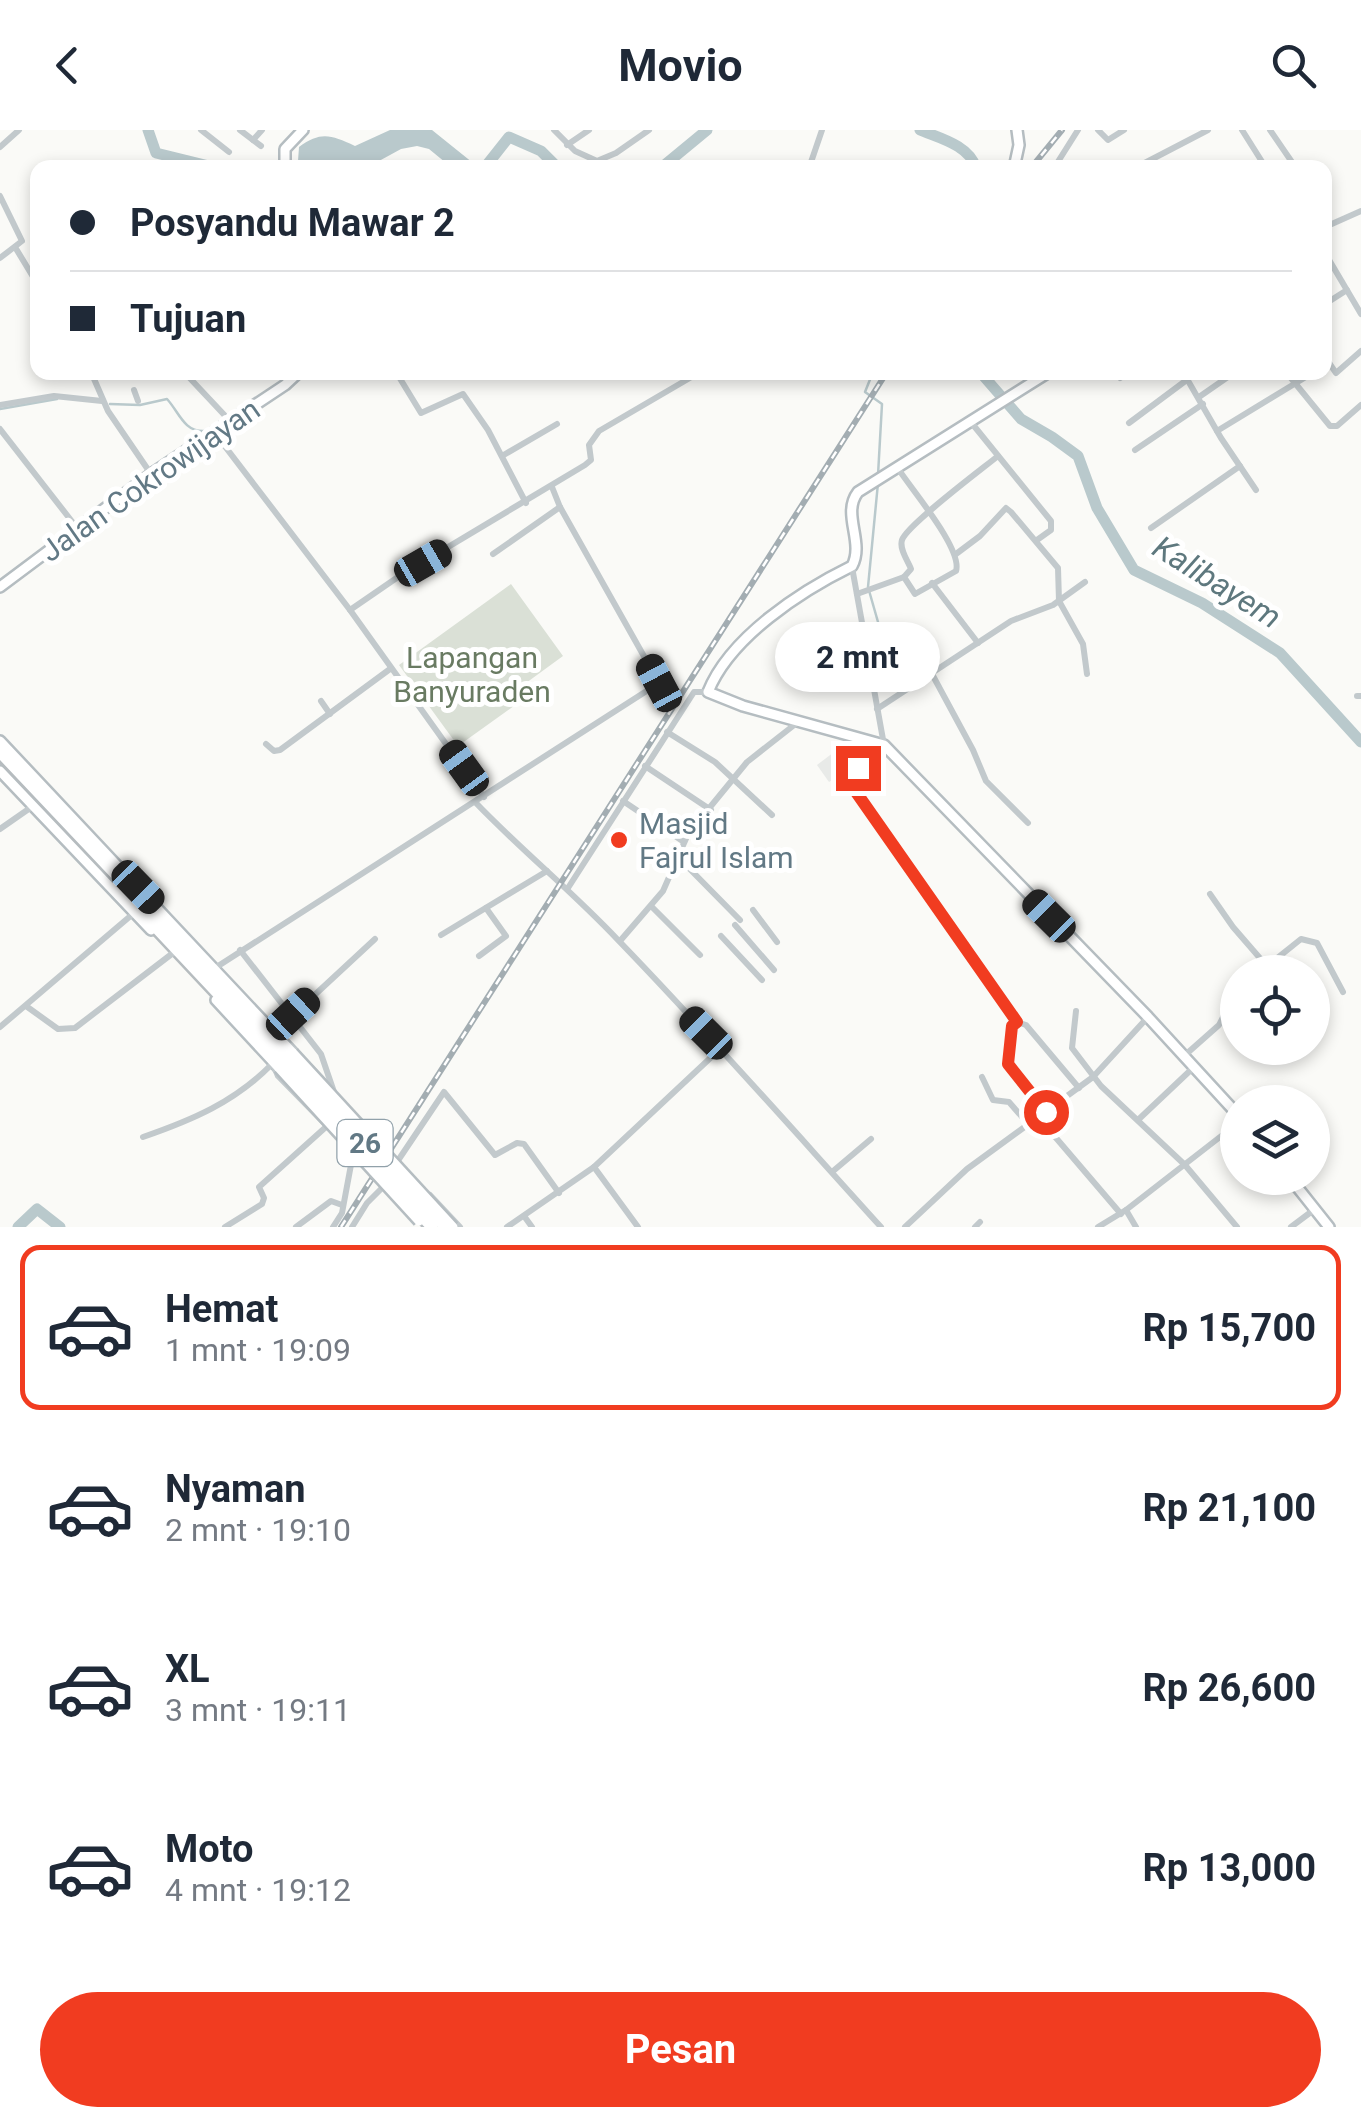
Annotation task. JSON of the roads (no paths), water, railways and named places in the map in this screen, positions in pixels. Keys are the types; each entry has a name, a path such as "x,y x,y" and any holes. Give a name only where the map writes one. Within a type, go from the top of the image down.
{"highway":[{"name":"26","path":"0,752 101,873 445,1227"},
{"name":"26","path":"0,762 282,1059 426,1227"}],"street":[{"path":"0,147 19,130"},
{"path":"202,130 229,152"},
{"path":"240,130 261,146"},
{"path":"253,140 262,130"},
{"path":"554,130 567,145 595,160"},
{"path":"567,145 589,130"},
{"path":"599,160 648,130"},
{"path":"812,160 822,130"},
{"path":"1015,160 1018,134 1030,130"},
{"path":"1059,160 1078,130"},
{"path":"1098,130 1108,140 1124,130"},
{"path":"1149,160 1190,134 1208,130"},
{"path":"1242,130 1261,160"},
{"path":"1270,130 1291,160"},
{"path":"284,160 285,148 296,132"},
{"path":"0,196 22,242 0,258"},
{"path":"1332,224 1361,211"},
{"path":"15,247 30,272"},
{"path":"1332,264 1361,314"},
{"path":"1332,300 1348,290"},
{"path":"1332,368 1336,373 1361,351"},
{"path":"94,380 104,406 151,474"},
{"path":"192,380 230,420"},
{"name":"Jalan Cokrowijayan","path":"0,587 151,474 288,380"},
{"path":"401,380 421,413 462,394 526,502"},
{"path":"350,610 591,460 589,445 599,431 686,380"},
{"path":"886,747 852,566 858,552 852,502 860,490 1037,380"},
{"path":"1129,423 1181,380"},
{"path":"1188,380 1256,490"},
{"path":"1135,450 1226,380"},
{"path":"1291,380 1332,426 1340,424 1361,405"},
{"path":"1217,431 1301,380"},
{"path":"134,390 138,400"},
{"path":"4,404 54,396 104,406"},
{"path":"970,421 1050,521 1050,530 1037,540"},
{"path":"502,456 557,424"},
{"path":"0,428 77,528"},
{"path":"214,431 350,610 484,797"},
{"path":"857,594 904,577 912,569 902,549 903,538 998,456"},
{"path":"1151,528 1240,466"},
{"path":"897,468 956,554 958,569 915,594 904,577"},
{"path":"214,968 659,683 552,486"},
{"path":"493,554 560,507"},
{"path":"956,554 980,536 1006,508 1058,568 1060,601 1083,644 1087,674"},
{"path":"708,692 720,672 768,619 852,566"},
{"path":"877,709 1011,622 1060,601 1085,582"},
{"path":"932,584 978,643"},
{"path":"266,744 274,751 280,750 390,669"},
{"path":"932,674 974,750 984,777 1028,823"},
{"path":"568,888 694,692 708,692 728,702 886,747 1220,1095"},
{"path":"321,702 330,714"},
{"path":"620,941 669,883 684,842 734,778 755,754 799,722"},
{"path":"667,732 734,778 772,815"},
{"path":"0,741 214,968 282,1059"},
{"path":"886,747 853,772 849,782 1017,1022 1026,1025 1079,1088"},
{"path":"646,766 711,810"},
{"path":"0,771 32,806 70,836"},
{"path":"623,801 684,842"},
{"path":"475,802 620,941 881,1227"},
{"path":"0,829 32,806"},
{"path":"678,856 738,922 774,970"},
{"path":"441,935 547,870"},
{"path":"101,873 173,953 457,1227"},
{"path":"1210,894 1254,955"},
{"path":"652,907 700,955"},
{"path":"479,956 506,936 486,908"},
{"path":"753,910 777,942"},
{"path":"0,1027 134,913"},
{"path":"721,936 762,980"},
{"path":"293,1014 375,938"},
{"path":"1284,955 1301,939 1316,942 1323,955"},
{"path":"240,950 293,1014 327,1065 334,1092"},
{"path":"26,1006 58,1028 75,1028 173,953"},
{"path":"1330,968 1343,992"},
{"path":"1076,1011 1072,1048 1093,1077 1186,1165 1238,1227"},
{"path":"906,1227 967,1169 1093,1077 1148,1017"},
{"path":"1017,1022 1012,1026 1008,1064 1046,1112"},
{"path":"1183,1057 1220,1024"},
{"path":"507,1227 594,1167 721,1048"},
{"path":"143,1137 232,1099 282,1059 297,1050 372,1136 368,1150 353,1154 278,1076 282,1059"},
{"path":"1139,1119 1194,1067"},
{"path":"982,1077 992,1100 1009,1102 1029,1125"},
{"path":"352,1227 384,1187 396,1162 444,1092 495,1155 517,1143 524,1144 559,1193"},
{"path":"1039,1118 1136,1227"},
{"path":"225,1227 262,1204 264,1198 259,1188 327,1126"},
{"path":"1098,1227 1220,1138"},
{"path":"832,1172 870,1139"},
{"path":"334,1227 344,1206 353,1154"},
{"path":"396,1162 457,1227"},
{"path":"594,1167 638,1227"},
{"path":"384,1187 426,1227"},
{"path":"1304,1195 1329,1227"},
{"path":"296,1227 331,1201 344,1206"},
{"path":"1291,1227 1315,1209"},
{"path":"524,1216 532,1227"}],"waterway":[{"name":"Kalibayem","path":"148,130 156,153 184,160"},
{"name":"Kalibayem","path":"671,160 707,130"},
{"name":"Kalibayem","path":"920,130 960,148 972,160"},
{"name":"Kalibayem","path":"491,160 509,137 541,151 550,160"},
{"path":"870,380 865,392 882,404 878,475"},
{"name":"Kalibayem","path":"987,380 1021,419 1078,456 1097,508 1134,570 1202,603 1280,653 1361,742"},
{"path":"0,409 57,399"},
{"path":"110,404 140,405 167,399 187,425 204,431"},
{"path":"878,483 868,587 882,636 886,677"},
{"path":"18,1227 37,1209 60,1227"}],"railway":[{"path":"1038,160 1062,130"},
{"path":"341,1227 882,380"}],"place":[{"name":"Masjid Fajrul Islam","path":"619,840"}],"park label":[{"name":"Lapangan Banyuraden","path":"472,674"}]}
